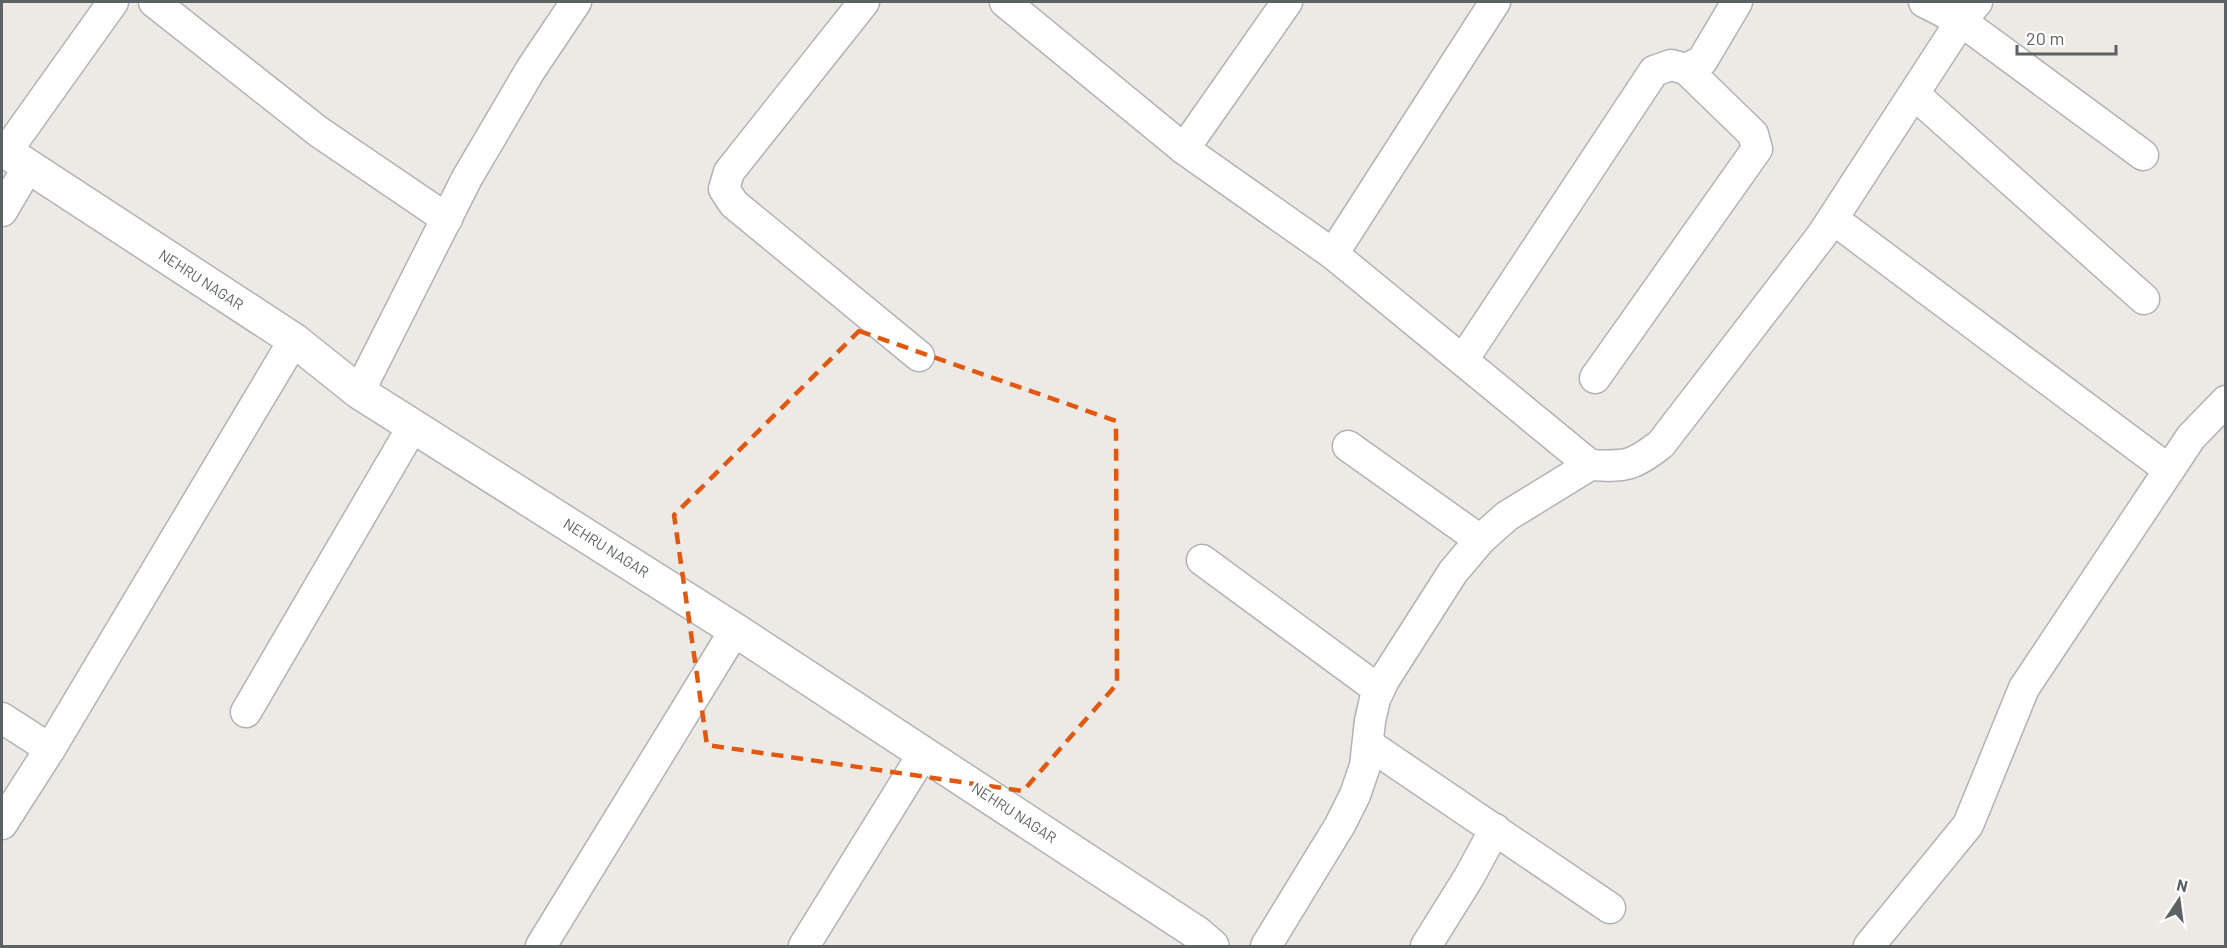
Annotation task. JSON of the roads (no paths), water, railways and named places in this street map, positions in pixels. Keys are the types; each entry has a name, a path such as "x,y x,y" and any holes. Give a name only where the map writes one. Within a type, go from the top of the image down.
{"street":[{"path":"2,211 12,156 113,2"},
{"path":"359,392 467,178 531,69 576,2"},
{"path":"864,2 729,172 724,189 734,204 919,356"},
{"path":"1005,2 1184,149 1333,254 1590,465"},
{"path":"1184,149 1287,2"},
{"path":"1333,254 1495,2"},
{"path":"1686,69 1702,61 1737,2"},
{"path":"1924,2 1969,11 2143,154"},
{"path":"174,7 319,132 447,219"},
{"path":"1266,946 1340,825 1355,795 1365,766 1370,721 1384,680 1453,572 1480,540 1507,516 1590,465 1628,465 1641,460 1662,444 1833,219 1969,11"},
{"path":"1463,360 1654,71 1671,65 1686,69 1753,134 1757,148 1595,378"},
{"path":"1914,94 2144,299"},
{"name":"NEHRU NAGAR","path":"12,156 294,340 359,392 735,630 1197,933 1212,946"},
{"path":"1833,219 2169,470"},
{"path":"2,824 50,748 294,340"},
{"path":"1869,946 1968,825 2024,688 2191,437 2226,400"},
{"path":"246,712 413,426"},
{"path":"1348,446 1480,540"},
{"path":"1202,560 1379,690"},
{"path":"541,946 735,630"},
{"path":"2,718 50,748"},
{"path":"1368,744 1610,908"},
{"path":"804,946 924,754"},
{"path":"1426,946 1469,877 1495,829"}]}
